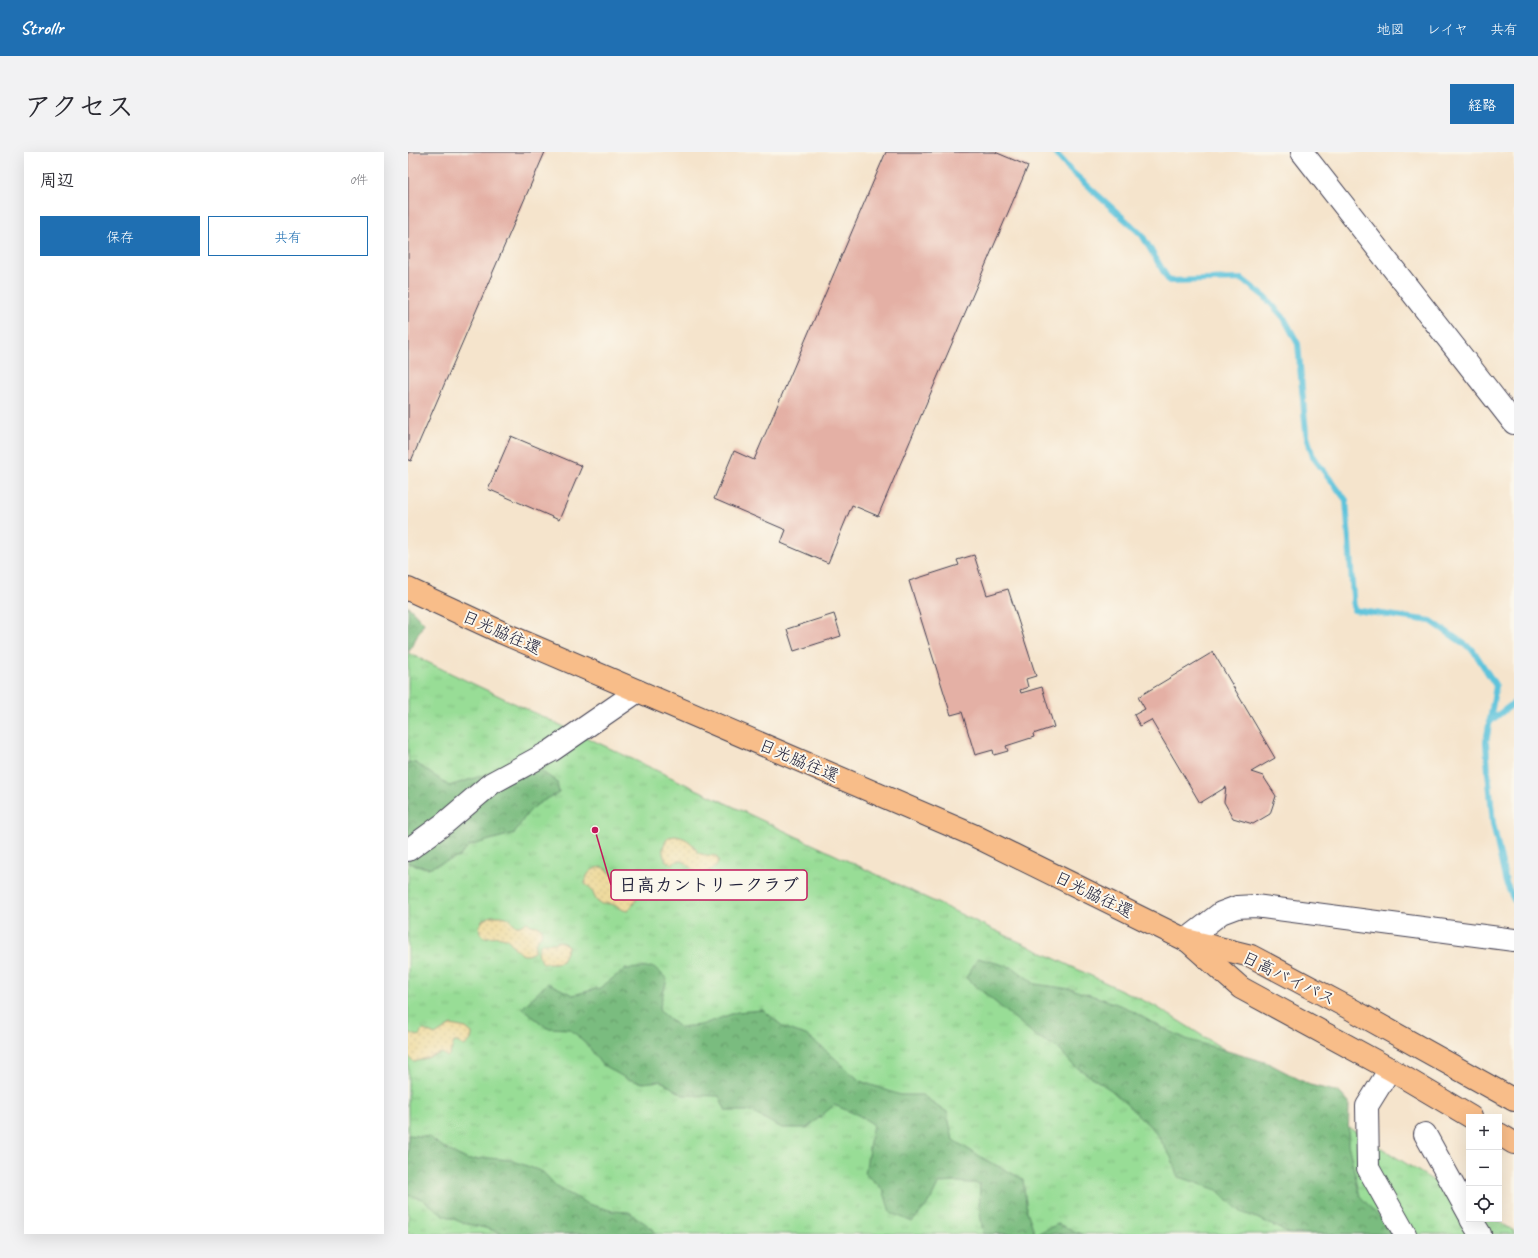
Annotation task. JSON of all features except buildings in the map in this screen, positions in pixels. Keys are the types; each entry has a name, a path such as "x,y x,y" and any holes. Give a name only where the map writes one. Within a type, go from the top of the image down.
{"highway":[{"name":"日光脇往還","path":"408,589 503,633 973,835 1186,940"},
{"name":"日高バイパス","path":"1186,940 1241,988 1390,1069 1466,1114"},
{"name":"日高バイパス","path":"1186,940 1251,956 1349,1008 1514,1100"},
{"path":"1502,1136 1514,1143"}],"street":[{"path":"1302,152 1514,423"},
{"path":"408,850 445,823 492,783 551,751 638,691"},
{"path":"1186,940 1221,913 1237,907 1255,906 1514,940"},
{"path":"1390,1069 1367,1106 1368,1168 1405,1234"},
{"path":"1425,1134 1466,1209"},
{"path":"1474,1222 1480,1234"}],"green space":[{"path":"408,606 424,623 408,653"},
{"path":"408,653 1155,1006 1466,1201 1466,1222 1500,1222 1514,1231 1514,1234 408,1234"},
{"path":"408,762 416,763 449,786 497,771 531,764 557,782 559,793 533,808 524,818 515,833 469,846 459,857 428,868 408,863"},
{"path":"978,958 1014,968 1035,984 1070,989 1125,1007 1186,1039 1268,1063 1310,1085 1339,1092 1349,1103 1348,1144 1360,1196 1389,1228 1391,1234 1290,1234 1262,1220 1241,1212 1217,1190 1177,1176 1171,1157 1153,1129 1111,1090 1073,1065 1058,1048 1036,1036 966,978"},
{"path":"654,967 667,979 659,1010 679,1027 701,1025 737,1012 763,1010 785,1028 806,1035 829,1053 860,1081 900,1095 922,1095 947,1112 953,1140 986,1160 1023,1179 1027,1211 1035,1234 983,1234 979,1205 980,1184 957,1182 939,1183 929,1203 912,1222 890,1212 883,1189 865,1174 873,1124 858,1115 834,1105 807,1128 782,1128 749,1111 726,1111 719,1096 683,1095 661,1081 643,1083 627,1079 601,1064 587,1044 570,1029 547,1028 522,1008 548,983 573,995 600,988 625,969"},
{"path":"408,1135 429,1137 446,1149 468,1160 488,1158 511,1160 543,1172 557,1187 588,1204 613,1211 629,1212 653,1229 656,1234 504,1234 463,1223 444,1215 422,1199 408,1195"},
{"path":"1058,1224 1082,1234 1036,1234"}],"sand":[{"path":"675,836 689,841 698,853 716,856 719,861 717,865 707,872 700,873 692,869 683,861 677,861 672,864 666,861 663,855 665,843 669,837"},
{"path":"602,867 608,870 612,876 617,878 622,876 633,883 636,881 639,885 636,900 628,911 613,905 598,902 590,888 585,884 590,872"},
{"path":"491,916 505,917 516,926 520,926 527,922 542,929 541,936 536,943 535,951 525,955 518,952 507,939 498,937 484,937 480,933 479,926 483,920"},
{"path":"559,941 568,947 562,961 556,963 543,963 538,953 542,943 555,943"},
{"path":"451,1025 466,1028 472,1033 472,1037 469,1042 464,1046 454,1042 450,1054 447,1057 442,1053 414,1062 408,1056 408,1032 417,1036 424,1030 435,1035"}],"waterway":[{"path":"1054,152 1070,170 1142,235 1169,281 1242,279 1265,297 1284,318 1298,344 1306,433 1313,457 1346,500 1354,610 1431,621 1473,650 1496,686 1486,742 1488,771 1493,823 1506,883 1514,900"},
{"path":"1489,722 1514,703"}],"place":[{"name":"日高カントリークラブ","path":"595,830"}]}
